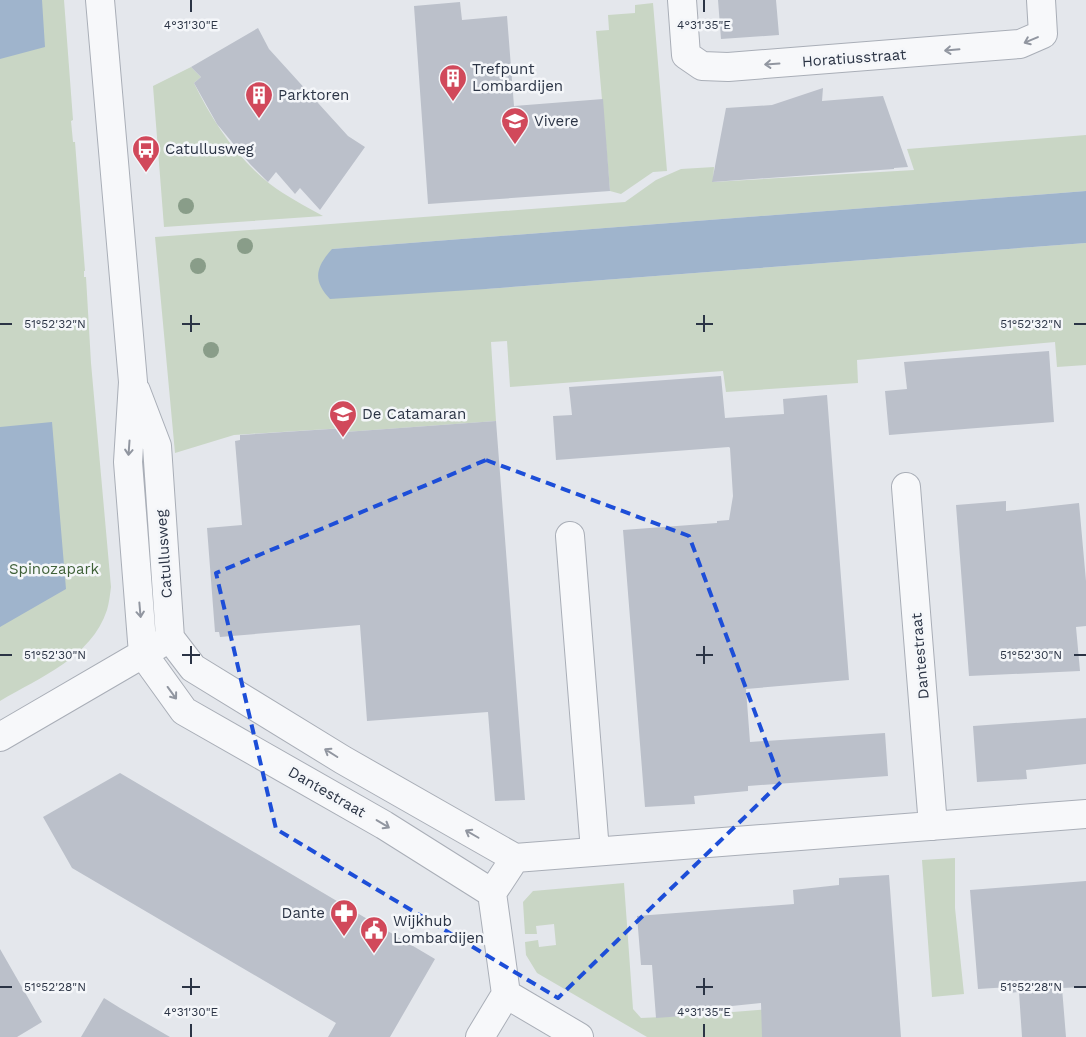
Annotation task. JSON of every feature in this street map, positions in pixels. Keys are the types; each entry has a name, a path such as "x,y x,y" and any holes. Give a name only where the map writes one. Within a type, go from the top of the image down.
{"street":[{"name":"Catullusweg","path":"100,0 133,382 128,462 143,654"},
{"name":"Horatiusstraat","path":"682,0 686,55 702,66 728,67 1020,44 1044,34 1041,0"},
{"name":"Catullusweg","path":"133,382 157,446 170,638"},
{"name":"Dantestraat","path":"906,487 933,826"},
{"path":"570,536 595,852"},
{"path":"0,737 170,638 193,668 343,760 515,858 1086,814"},
{"name":"Dantestraat","path":"143,654 184,711 384,825 492,893"},
{"path":"480,1037 506,994 492,893 515,858"},
{"path":"506,994 579,1037"}],"highlighted area":[{"path":"486,460 689,536 781,782 558,998 276,829 216,573"}],"green space":[{"name":"Spinozapark","path":"0,0 64,0 73,120 71,121 73,142 75,142 84,277 86,277 91,363 111,587 107,610 99,627 77,654 0,701"},
{"path":"653,3 667,171 653,172 621,194 610,191 596,31 609,30 608,15 635,13 635,5"},
{"path":"191,67 201,77 194,83 209,111 236,151 270,184 323,216 164,227 153,86"},
{"path":"1086,135 1086,191 332,249 486,289 1086,243 1086,365 1057,367 1055,342 857,360 858,383 726,392 723,371 510,387 507,341 491,342 496,421 345,432 344,428 234,435 175,453 155,237 625,202 656,180 681,169 714,167 713,182 914,170 907,149"},
{"path":"955,858 955,908 964,994 932,997 922,860"},
{"path":"624,883 633,1009 641,1018 796,1007 798,1037 647,1037 537,973 526,955 525,942 538,940 539,947 556,945 554,924 536,926 537,934 525,934 523,902 533,891"}],"water":[{"path":"0,0 42,0 45,47 0,59"},
{"path":"1086,191 1086,243 486,289 330,299 320,286 318,274 322,262 332,249"},
{"path":"52,422 66,589 0,627 0,427"}],"building":[{"path":"718,0 776,0 779,35 721,39"},
{"name":"Vivere","path":"460,2 462,20 507,16 514,106 603,99 610,191 428,204 414,6"},
{"name":"Parktoren","path":"258,28 269,49 348,136 365,147 320,210 300,188 295,194 276,172 268,182 250,164 217,124 194,83 201,77 191,67"},
{"path":"823,88 822,101 883,96 908,167 712,182 726,108 772,105"},
{"path":"1049,351 1054,422 889,435 885,391 907,389 904,362"},
{"path":"721,376 725,418 784,414 783,399 827,395 849,680 746,689 750,742 885,733 888,776 748,786 748,791 694,796 695,804 645,807 623,530 717,523 717,521 729,520 733,496 730,448 556,460 553,416 572,415 569,387"},
{"path":"496,421 525,800 495,801 488,712 367,721 360,625 220,637 219,632 215,632 207,528 242,525 235,441 240,440 240,435 345,428 345,432"},
{"path":"1006,501 1006,511 1079,503 1086,581 1086,626 1076,627 1080,671 969,676 956,505"},
{"path":"1086,718 1086,764 1026,770 1027,779 977,782 973,726"},
{"path":"120,773 435,959 390,1037 328,1037 336,1023 72,868 43,817"},
{"path":"889,875 901,1037 762,1037 761,1003 683,1011 683,1016 656,1018 652,965 641,965 637,916 794,904 793,890 839,885 839,878"},
{"path":"1086,881 1086,987 1062,988 1066,1037 1022,1037 1019,992 1010,993 1010,987 978,989 970,890"},
{"path":"0,949 42,1022 17,1037 0,1037"},
{"path":"104,998 120,1008 170,1037 81,1037"}],"place":[{"name":"Trefpunt Lombardijen","path":"453,102"},
{"name":"Parktoren","path":"259,119"},
{"name":"Vivere","path":"515,145"},
{"name":"Catullusweg","path":"146,173"},
{"name":"De Catamaran","path":"343,438"},
{"name":"Dante","path":"344,937"},
{"name":"Wijkhub Lombardijen","path":"374,954"}]}
